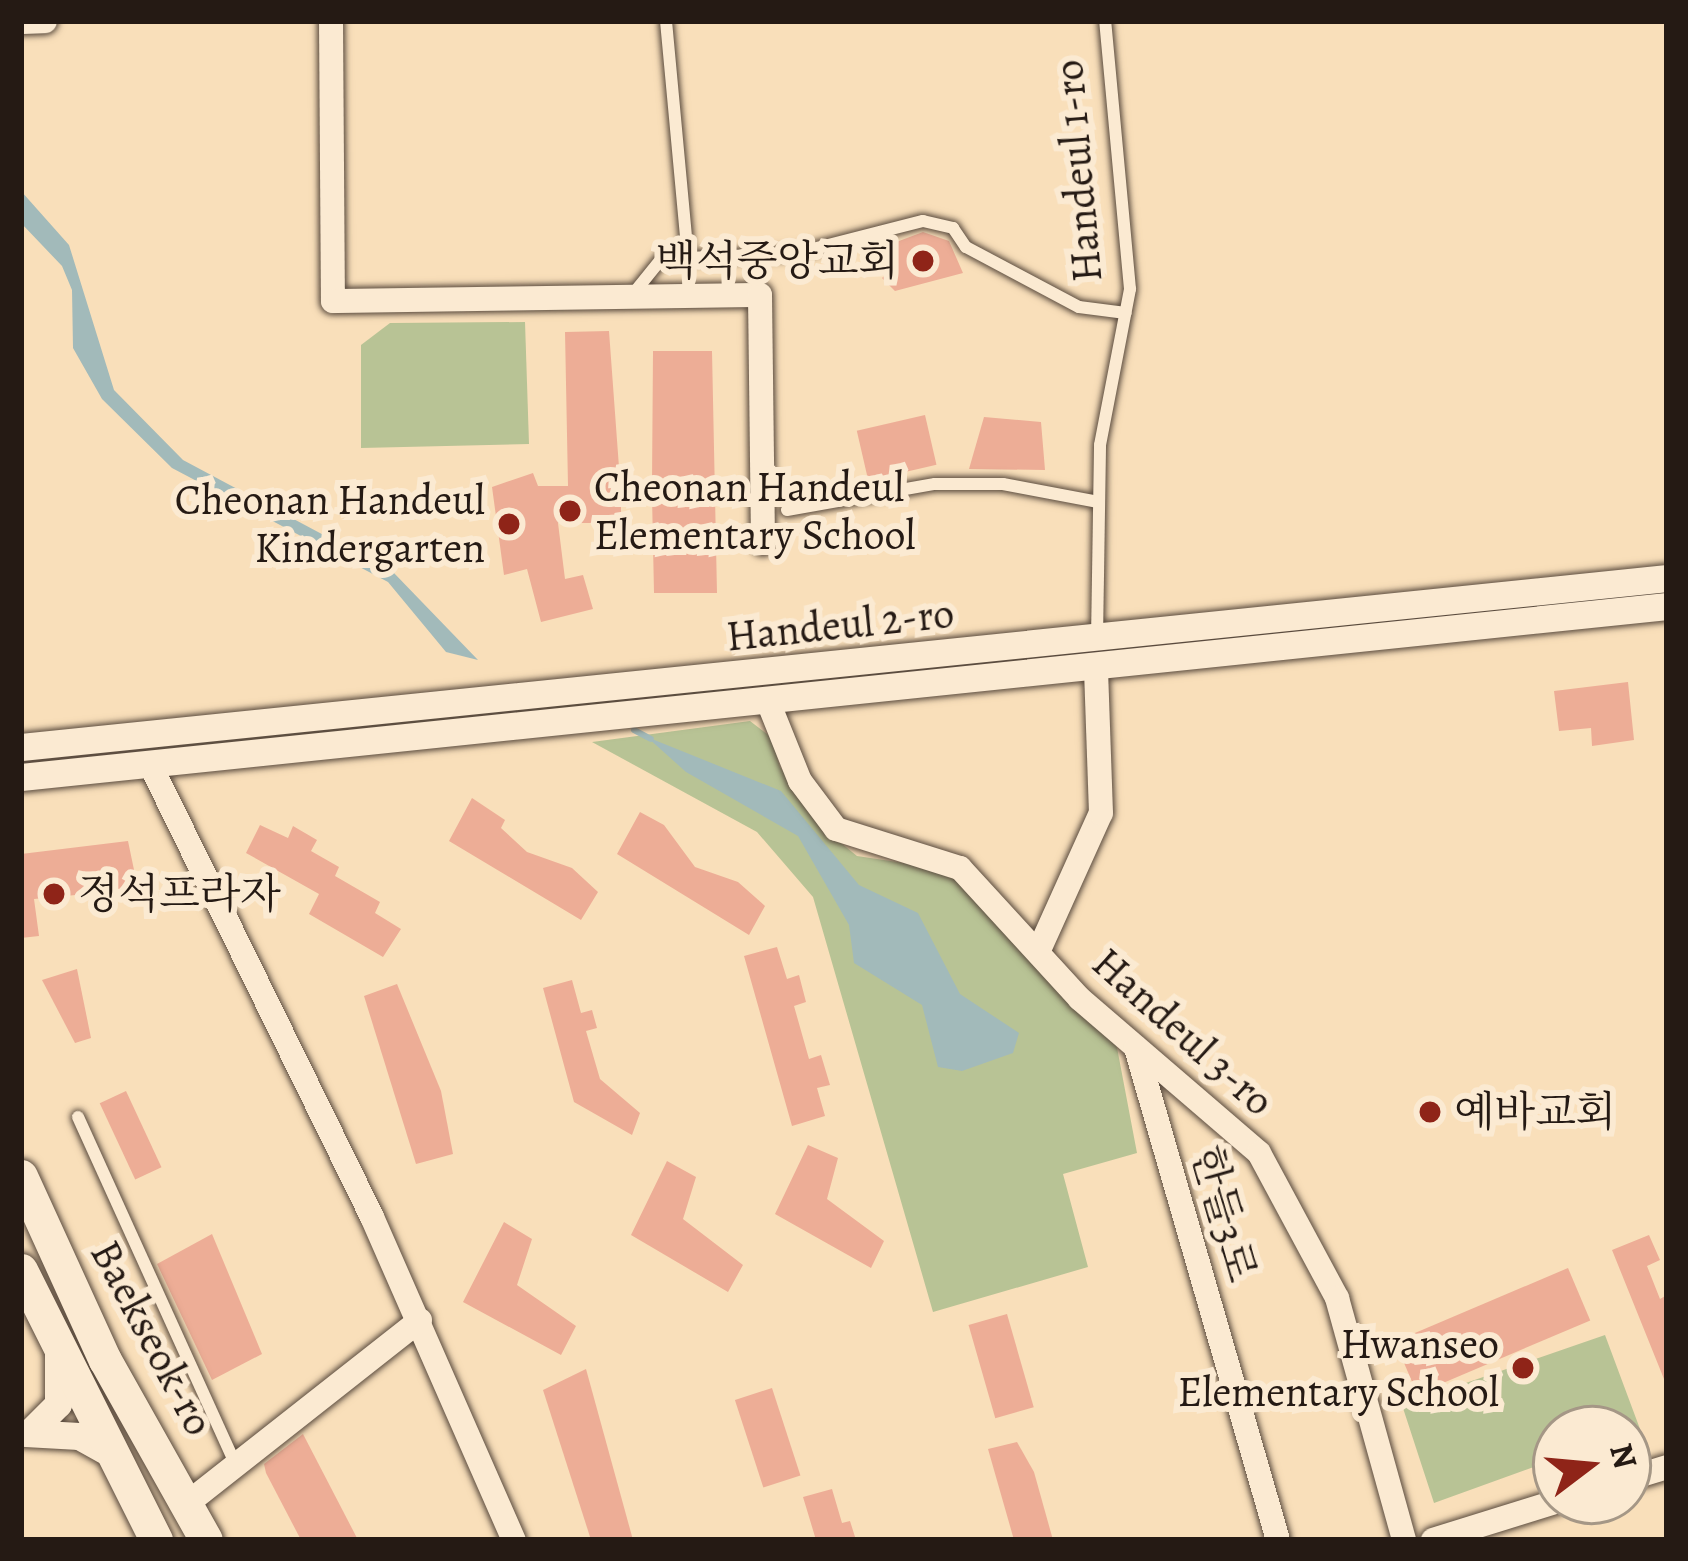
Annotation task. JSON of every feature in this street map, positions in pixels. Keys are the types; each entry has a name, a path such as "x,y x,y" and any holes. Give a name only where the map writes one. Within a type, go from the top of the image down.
{"main road":[{"name":"Baekseok-ro","path":"21,1176 105,1360 189,1502 206,1540"},
{"name":"Baekseok-ro","path":"21,1270 156,1540"}],"street":[{"path":"21,22 45,21"},
{"path":"331,21 333,302 760,295 763,543"},
{"name":"Handeul 2-ro","path":"21,777 769,704 1096,653 1667,578"},
{"name":"Handeul 2-ro","path":"21,747 1667,606"},
{"path":"1039,950 1101,813 1096,653"},
{"name":"Handeul 3-ro","path":"769,704 800,781 836,829 960,868 1136,1048 1259,1153 1337,1298 1404,1540"},
{"path":"151,766 420,1320 514,1540"},
{"name":"한들3로","path":"1136,1048 1278,1540"},
{"path":"189,1502 420,1320"},
{"path":"25,1433 58,1404 58,1348"},
{"path":"25,1433 79,1436 112,1454"},
{"path":"1433,1540 1532,1509"}],"lane":[{"path":"633,294 662,258 688,258 667,21"},
{"name":"Handeul 1-ro","path":"1096,653 1098,502 1106,396 1126,313 1105,21"},
{"name":"Handeul 1-ro","path":"688,258 797,253 923,221 953,228 966,247 1079,307 1126,313"},
{"path":"787,510 935,484 1003,484 1098,502"},
{"path":"79,1118 234,1462"}],"green space":[{"path":"525,322 529,444 361,448 361,345 390,323"},
{"path":"750,721 771,737 780,767 830,834 857,856 944,869 1115,1037 1137,1153 1063,1174 1088,1267 933,1312 813,897 757,832 592,742"},
{"path":"1605,1335 1631,1405 1532,1405 1532,1468 1434,1503 1402,1405"}],"water":[{"path":"21,191 69,245 114,390 183,460 393,572 478,660 446,652 388,582 172,468 102,399 73,348 72,290 62,266 21,223"},
{"path":"647,737 781,791 859,885 918,913 960,994 1019,1033 1013,1053 962,1071 938,1067 922,1005 854,963 849,925 798,836 686,772"}],"building":[{"name":"백석중앙교회","path":"923,232 949,241 963,273 895,291 882,278 890,271 883,247"},
{"path":"609,331 620,481 652,482 653,351 712,351 717,593 654,593 652,496 621,496 621,523 558,523 565,579 583,575 593,609 541,622 527,569 504,575 492,487 533,473 538,486 568,486 565,332"},
{"path":"925,415 936,465 868,480 857,431"},
{"path":"984,417 1041,422 1045,470 969,469"},
{"path":"1628,682 1634,740 1592,746 1591,728 1559,731 1554,691"},
{"path":"472,798 505,820 501,828 527,852 572,868 598,892 581,920 449,841"},
{"path":"640,812 664,825 695,867 738,882 765,906 749,935 617,854"},
{"path":"260,825 288,838 293,826 317,840 311,851 339,867 335,876 380,902 375,913 401,929 383,957 309,914 319,894 246,853"},
{"name":"정석프라자","path":"128,841 138,889 34,899 39,936 21,938 21,854"},
{"path":"777,947 787,979 799,975 806,1002 794,1006 809,1059 821,1055 830,1085 817,1088 825,1116 792,1126 744,956"},
{"path":"77,969 91,1038 75,1043 42,980"},
{"path":"572,980 581,1013 592,1010 597,1028 586,1031 600,1079 640,1113 632,1135 574,1102 543,988"},
{"path":"397,984 441,1091 453,1154 416,1164 364,996"},
{"path":"126,1091 161,1167 135,1179 100,1103"},
{"path":"808,1145 838,1158 827,1199 884,1241 871,1268 775,1214"},
{"path":"667,1161 696,1177 683,1219 743,1265 728,1292 631,1235"},
{"path":"504,1222 532,1239 517,1285 576,1326 561,1355 463,1302"},
{"path":"212,1234 262,1354 212,1380 157,1264"},
{"path":"1649,1235 1660,1260 1647,1266 1660,1299 1667,1295 1666,1384 1612,1250"},
{"path":"1568,1268 1590,1320 1417,1394 1395,1341"},
{"path":"1007,1314 1034,1407 995,1418 969,1325"},
{"path":"586,1369 633,1540 591,1540 543,1390"},
{"path":"772,1388 800,1475 763,1488 735,1400"},
{"path":"303,1434 358,1540 301,1540 266,1473 264,1464"},
{"path":"1017,1442 1034,1472 1053,1540 1014,1540 988,1449"},
{"path":"832,1489 842,1523 850,1521 856,1540 816,1540 803,1497"}],"waterway":[{"path":"634,730 651,739"}],"place":[{"name":"백석중앙교회","path":"923,261"},
{"name":"Cheonan Handeul Elementary School","path":"570,511"},
{"name":"Cheonan Handeul Kindergarten","path":"509,524"},
{"name":"정석프라자","path":"54,894"},
{"name":"예바교회","path":"1430,1112"},
{"name":"Hwanseo Elementary School","path":"1523,1368"}]}
